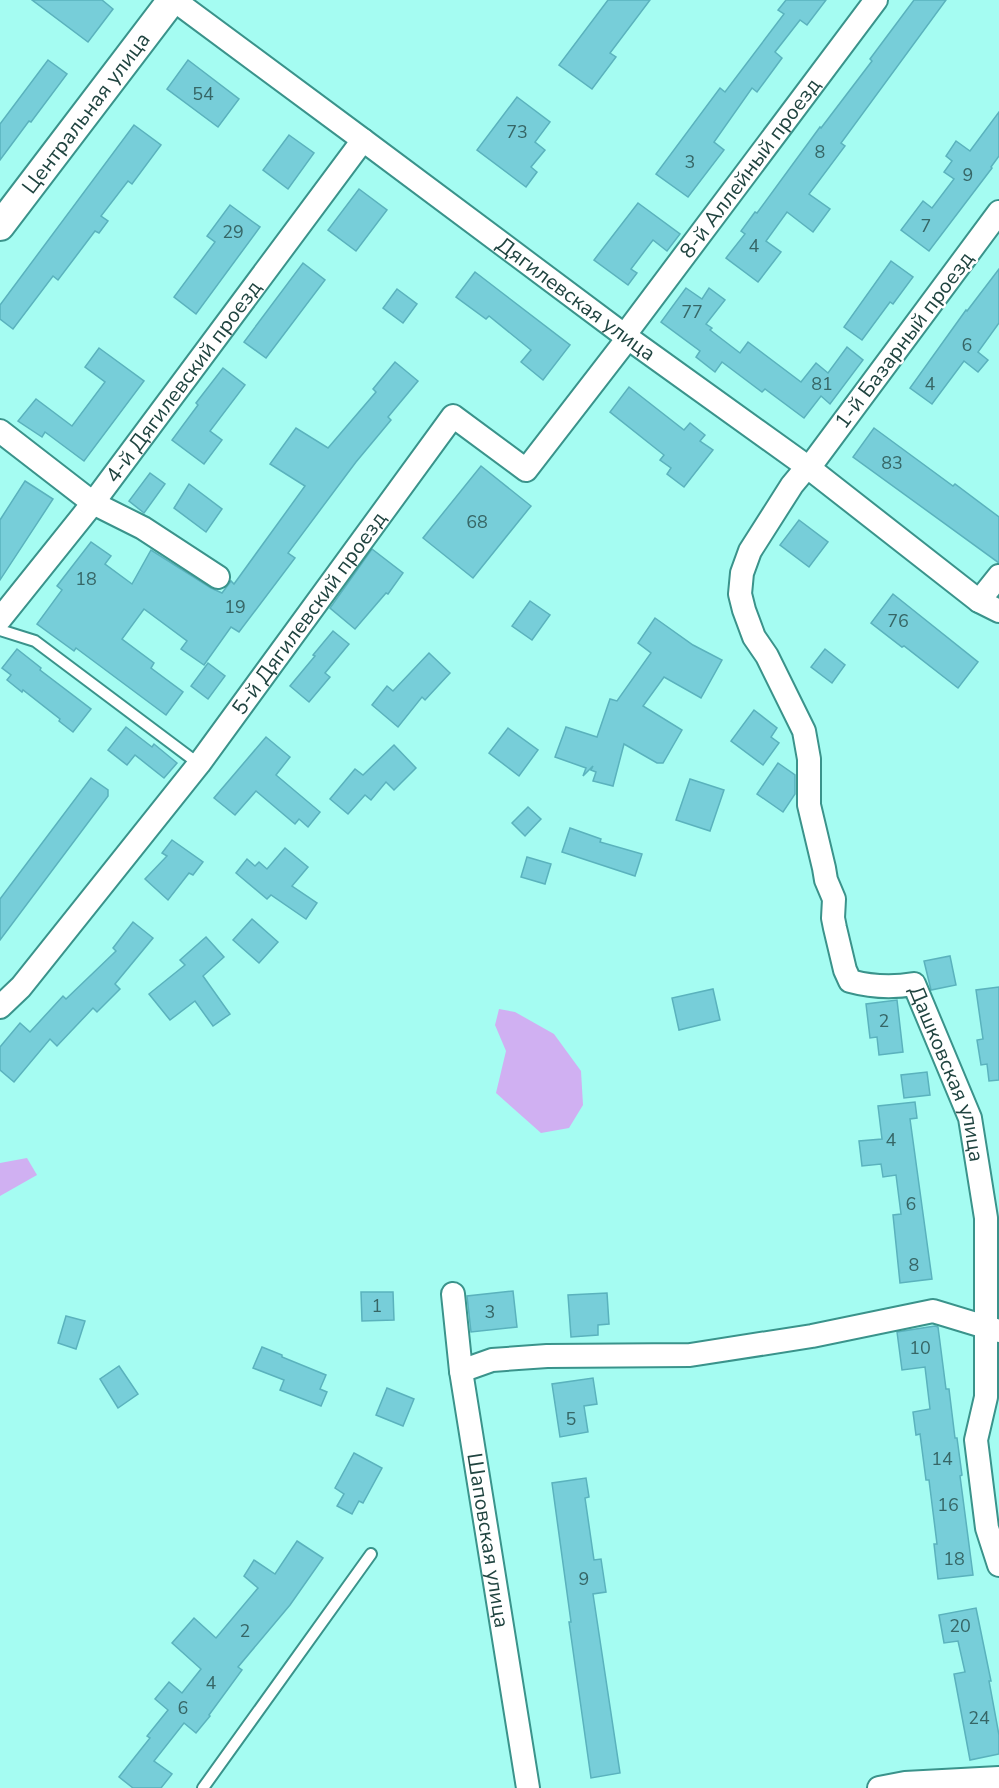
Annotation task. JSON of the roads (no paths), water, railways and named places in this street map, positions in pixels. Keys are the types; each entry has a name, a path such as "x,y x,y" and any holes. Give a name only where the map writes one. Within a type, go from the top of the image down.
{"street":[{"name":"Дягилевская улица","path":"173,0 626,337 809,468 989,606"},
{"name":"Центральная улица","path":"0,225 173,0"},
{"name":"8-й Аллейный проезд","path":"626,337 876,0"},
{"name":"4-й Дягилевский проезд","path":"0,619 93,502 363,140"},
{"name":"1-й Базарный проезд","path":"809,468 999,212"},
{"name":"5-й Дягилевский проезд","path":"0,1007 21,987 199,764 453,416 526,470 626,337"},
{"path":"0,431 93,502 143,528 218,577"},
{"name":"Дашковская улица","path":"809,468 792,485 750,551 742,573 740,594 754,637 767,656 804,731 809,759 809,805 825,880 834,899 833,918 844,970 850,981 866,985 898,987 914,984 970,1118 986,1218 993,1328 986,1397 976,1440 987,1528 999,1565"},
{"path":"989,606 999,576"},
{"name":"Шаповская улица","path":"453,1294 461,1371 528,1788"},
{"path":"461,1371 492,1360 547,1356 690,1355 812,1336 933,1311 993,1328"},
{"path":"879,1788 905,1783 999,1778"}],"lane":[{"path":"0,630 35,641 199,764"},
{"path":"202,1788 371,1554"}]}
